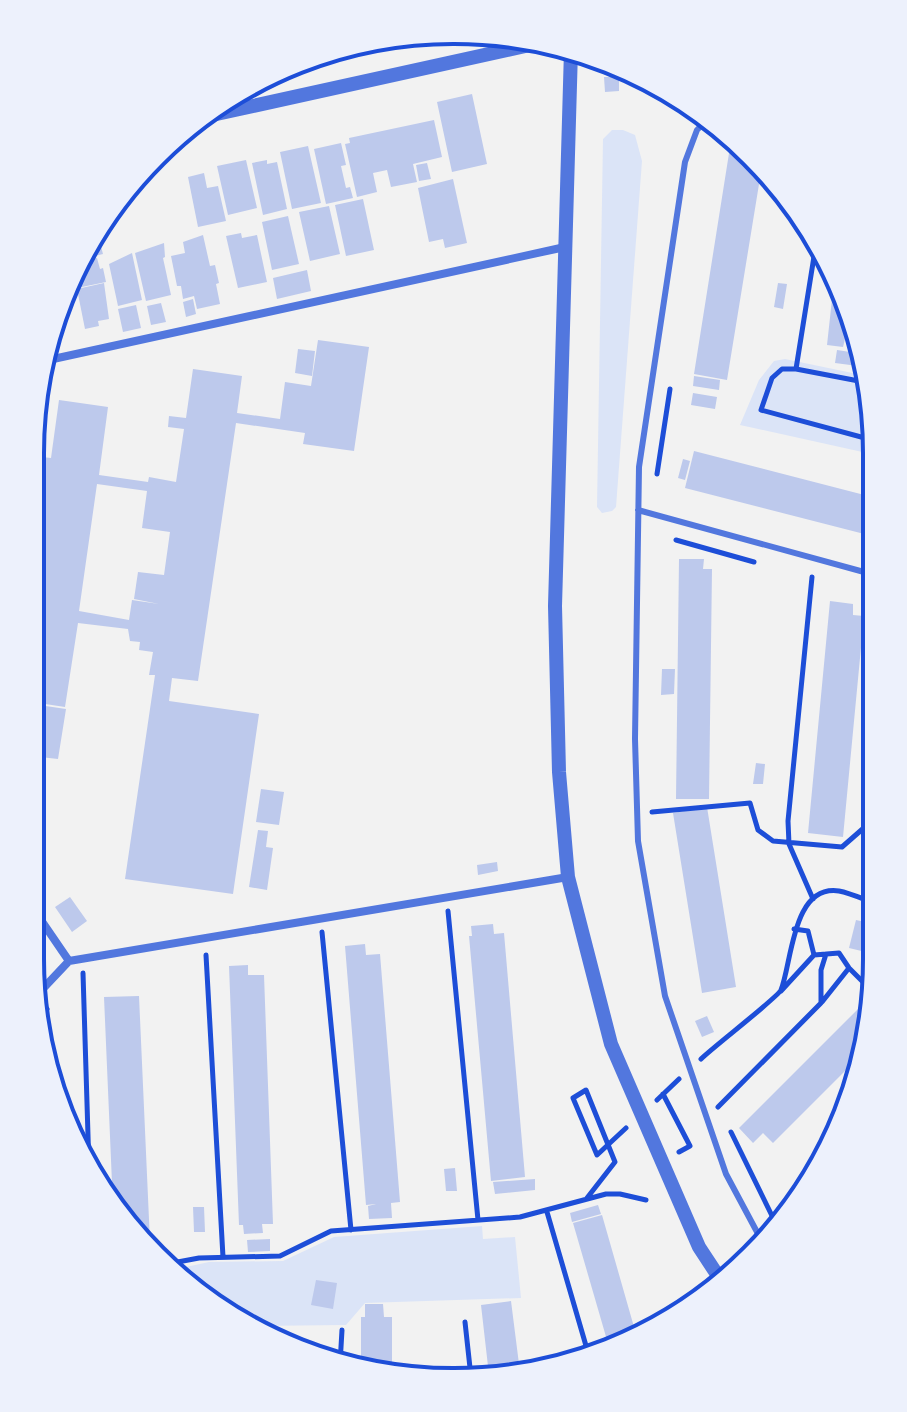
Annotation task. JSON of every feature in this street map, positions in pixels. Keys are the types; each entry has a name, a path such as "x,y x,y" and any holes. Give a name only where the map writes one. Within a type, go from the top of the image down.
{"street":[{"path":"229,111 513,49"},
{"path":"571,62 555,606 559,772 568,877 611,1044 699,1247 716,1273"},
{"path":"56,358 565,247"},
{"path":"45,986 69,961 568,877"},
{"path":"44,924 69,961"}],"lane":[{"path":"700,127 685,162 639,467 635,739 638,841 665,996 726,1174 757,1233"},
{"path":"638,510 863,572"}],"path":[{"path":"796,369 814,259"},
{"path":"856,380 782,369 772,378 761,410 862,437"},
{"path":"656,484 670,388"},
{"path":"663,534 687,544 761,563"},
{"path":"813,899 789,844 788,821 809,576 826,581"},
{"path":"854,589 863,592"},
{"path":"651,803 654,827"},
{"path":"652,812 750,803 758,830 773,841 789,844 842,847 863,829"},
{"path":"780,992 794,929 813,899 837,891 863,899"},
{"path":"448,909 478,1220"},
{"path":"794,929 808,931 814,955"},
{"path":"322,930 351,1230"},
{"path":"206,948 223,1257"},
{"path":"697,1047 697,1063 780,992 814,955 839,953 862,981"},
{"path":"821,1003 821,970 826,954"},
{"path":"718,1108 821,1003 849,968"},
{"path":"82,969 88,1144"},
{"path":"652,1104 684,1074"},
{"path":"587,1198 615,1162 586,1090 573,1098 597,1155 630,1124"},
{"path":"663,1093 690,1146 679,1152"},
{"path":"713,1097 772,1216"},
{"path":"179,1262 199,1258 280,1256 331,1231 520,1217 547,1212 587,1198 620,1194 646,1200"},
{"path":"547,1212 586,1346"},
{"path":"465,1322 470,1367"},
{"path":"341,1352 342,1330"}],"shaded area":[{"path":"612,130 635,135 642,161 616,507 602,513 597,507 603,139"},
{"path":"785,359 855,374 863,452 740,425 759,380 774,361"},
{"path":"482,1226 483,1239 515,1237 521,1298 365,1303 346,1325 272,1326 226,1299 185,1267 209,1262 283,1261 334,1237"}],"building":[{"path":"604,77 619,79 619,91 605,92"},
{"path":"472,94 487,164 452,172 437,102"},
{"path":"434,120 442,157 413,164 417,182 391,187 387,170 373,173 377,192 357,197 345,144 350,143 349,138"},
{"path":"341,143 346,165 341,166 346,188 350,187 353,198 326,204 314,149"},
{"path":"308,146 321,203 292,209 280,152"},
{"path":"729,151 759,181 727,380 694,374"},
{"path":"246,160 257,208 228,215 217,166"},
{"path":"267,160 267,164 277,162 287,209 263,215 252,163"},
{"path":"427,163 431,179 419,181 416,165"},
{"path":"204,173 207,188 218,186 226,221 198,227 188,177"},
{"path":"453,179 467,243 445,248 443,239 429,242 418,188"},
{"path":"363,199 374,250 346,256 335,205"},
{"path":"329,206 340,254 310,261 299,212"},
{"path":"288,216 299,264 272,270 262,222"},
{"path":"241,233 242,238 257,235 267,282 238,288 226,236"},
{"path":"203,235 210,266 215,265 220,304 197,309 194,296 183,299 171,256 185,253 183,242"},
{"path":"164,243 163,258 171,295 146,301 135,253"},
{"path":"132,253 142,300 118,306 109,264"},
{"path":"97,258 100,269 103,268 106,282 79,288 86,272"},
{"path":"307,270 311,291 277,299 273,278"},
{"path":"104,283 109,319 98,321 99,326 85,329 79,289"},
{"path":"778,283 787,284 783,309 774,307"},
{"path":"832,298 846,339 843,347 827,345"},
{"path":"193,299 196,314 186,317 183,302"},
{"path":"161,303 166,322 151,325 147,306"},
{"path":"136,305 141,328 123,332 118,309"},
{"path":"318,340 369,347 354,451 303,444 305,433 236,423 198,681 172,678 169,701 259,714 233,894 125,879 155,675 149,675 153,652 139,650 140,642 130,641 128,629 78,623 65,707 44,704 44,457 51,458 59,400 108,407 99,475 148,482 149,477 176,482 184,429 168,427 169,416 186,418 193,369 242,376 237,413 280,419 285,382 311,386","holes":["97,484 147,491 142,528 170,532 164,575 138,572 134,599 159,604 132,600 129,620 79,611"]},
{"path":"298,349 315,351 312,376 295,373"},
{"path":"837,350 850,352 853,365 835,363"},
{"path":"694,376 720,380 719,390 693,386"},
{"path":"693,393 717,397 715,409 691,405"},
{"path":"694,451 863,495 863,534 685,488"},
{"path":"683,459 690,461 685,480 678,478"},
{"path":"679,559 704,559 703,569 712,569 709,799 676,799"},
{"path":"830,601 853,604 853,615 863,616 863,627 843,837 808,833"},
{"path":"662,669 675,669 674,694 661,695"},
{"path":"44,706 66,709 58,759 44,757"},
{"path":"756,763 765,764 763,784 753,784"},
{"path":"261,789 284,792 279,825 256,822"},
{"path":"707,807 736,987 702,993 673,813"},
{"path":"258,830 268,831 266,847 273,848 267,890 249,887"},
{"path":"497,862 498,871 478,875 477,865"},
{"path":"70,897 87,921 72,932 55,907"},
{"path":"856,920 863,922 863,951 849,948"},
{"path":"493,924 494,934 504,933 525,1177 491,1181 469,936 472,936 471,926"},
{"path":"365,944 366,955 380,954 400,1202 391,1203 392,1218 369,1219 368,1206 376,1204 366,1205 345,946"},
{"path":"248,965 248,975 264,975 273,1224 262,1224 263,1233 244,1234 243,1225 239,1225 229,966"},
{"path":"139,996 150,1233 112,1184 104,997"},
{"path":"859,1008 848,1068 773,1143 763,1133 753,1143 739,1128"},
{"path":"707,1016 714,1032 702,1037 695,1021"},
{"path":"455,1168 457,1191 446,1191 444,1169"},
{"path":"535,1179 535,1190 495,1194 493,1182"},
{"path":"598,1205 601,1214 572,1222 570,1213"},
{"path":"193,1207 204,1207 205,1232 194,1232"},
{"path":"602,1215 634,1327 606,1338 573,1223"},
{"path":"270,1239 270,1251 248,1252 247,1240"},
{"path":"316,1280 337,1283 333,1309 311,1305"},
{"path":"511,1301 519,1362 488,1366 481,1305"},
{"path":"365,1304 383,1304 384,1317 392,1317 392,1363 361,1357 361,1317 365,1317"}]}
